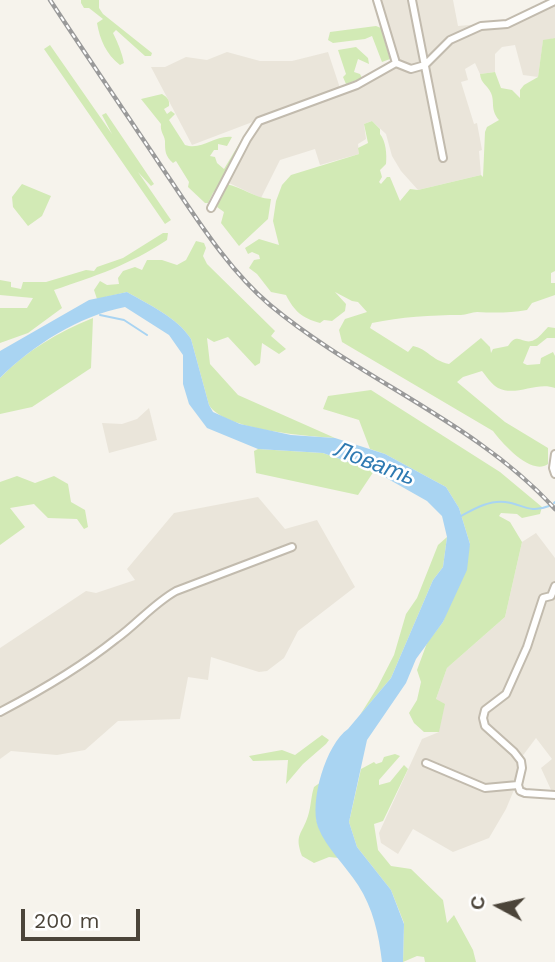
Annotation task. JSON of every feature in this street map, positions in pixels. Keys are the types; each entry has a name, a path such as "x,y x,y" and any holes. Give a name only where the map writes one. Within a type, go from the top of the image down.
{"street":[{"path":"377,0 396,62 411,69 425,65 450,40 481,26 507,24 555,1"},
{"path":"412,0 443,158"},
{"path":"211,208 259,121 357,85 396,62"},
{"path":"555,454 555,474"},
{"path":"0,712 39,691 117,639 161,600 176,591 292,547"},
{"path":"555,586 551,596 543,598 527,647 506,694 485,710 483,718 485,726 521,761 518,785 520,790 525,793 555,795"},
{"path":"426,763 485,788 518,785"}],"shaded area":[{"path":"376,0 453,0 458,26 505,22 555,0 555,38 543,41 538,77 523,75 515,45 502,47 495,54 495,72 480,74 475,63 465,69 468,80 461,82 474,124 477,123 482,150 479,151 481,175 418,190 392,156 386,134 372,121 364,124 366,139 358,144 359,154 320,165 315,149 280,160 261,198 229,183 263,118 192,145 151,67 165,67 186,57 207,60 227,52 260,61 292,61 328,52 340,88 363,79 393,60"},
{"path":"149,408 157,440 109,453 102,423 122,424 137,419"},
{"path":"258,497 285,529 317,520 355,587 298,631 284,658 267,671 259,672 211,657 208,680 188,677 180,719 118,721 85,750 57,755 11,751 0,759 0,648 86,591 96,593 135,580 127,569 174,513"},
{"path":"536,533 555,558 555,793 552,792 541,768 552,759 536,738 521,758 519,778 506,809 489,838 453,852 413,829 398,854 381,843 379,833 422,739 439,732 436,699 447,668 505,617 522,542"}],"green space":[{"path":"81,0 99,0 99,8 103,14 152,53 151,56 145,56 116,30 113,33 124,63 120,65 102,41 97,23 103,19 89,8 84,8"},
{"path":"376,26 381,28 390,59 382,62 372,36 333,43 328,40 330,32"},
{"path":"555,38 555,271 551,273 551,283 555,283 555,295 532,303 527,310 405,318 372,323 370,328 408,352 413,346 418,347 449,364 481,338 490,347 491,353 493,349 508,346 515,339 530,341 538,338 548,327 555,328 555,338 547,338 537,346 530,346 523,363 540,364 541,358 553,352 555,388 541,386 505,390 494,385 482,371 463,377 457,382 505,422 548,448 548,464 541,467 518,457 493,431 342,342 339,330 345,319 367,312 358,302 335,292 346,304 345,311 332,321 324,320 320,323 308,319 296,310 286,295 271,292 249,268 254,260 260,259 259,255 252,252 248,254 245,248 259,239 279,245 273,221 282,185 291,175 359,154 358,148 368,143 364,124 372,121 380,129 386,152 386,164 380,170 382,177 379,182 381,184 390,177 400,201 410,189 418,190 481,175 483,177 485,132 487,127 499,120 491,93 480,74 495,72 501,88 512,90 520,98 520,90 524,85 538,77 543,40"},
{"path":"50,45 112,134 102,115 106,113 154,184 151,186 138,172 171,220 165,224 44,49"},
{"path":"356,47 368,58 369,64 358,59 354,72 362,78 346,84 343,77 346,74 338,50"},
{"path":"162,94 169,102 169,106 164,109 167,114 171,111 175,114 169,120 185,145 197,146 219,138 232,137 227,146 218,144 218,150 214,150 210,156 215,157 224,169 242,139 244,140 223,182 208,203 188,187 189,182 176,161 173,163 168,158 161,124 141,99"},
{"path":"22,184 51,196 42,216 28,226 13,207 12,197"},
{"path":"226,184 271,199 268,219 239,246 221,223 224,212 217,207"},
{"path":"163,233 168,233 167,240 126,263 54,290 62,308 28,333 0,343 0,308 27,308 33,298 0,295 0,280 11,282 11,287 21,289 23,282 46,282 86,270 94,271 97,267 123,258"},
{"path":"196,241 204,243 206,248 203,256 207,264 275,331 271,336 286,349 279,354 262,343 260,363 255,366 228,337 214,342 207,338 210,364 238,395 335,438 267,430 218,414 209,405 191,339 178,324 127,292 97,299 94,290 100,281 107,285 119,284 118,278 123,271 135,267 142,270 147,260 162,260 177,265 186,260"},
{"path":"93,318 91,368 32,407 0,414 0,378 43,343"},
{"path":"371,390 500,472 542,507 540,514 522,518 517,514 501,513 499,516 510,522 522,542 505,617 447,668 436,699 445,704 439,732 424,732 414,723 409,713 417,700 421,682 417,670 427,643 443,622 470,544 459,508 446,487 385,454 370,449 359,420 323,409 328,396"},
{"path":"258,449 323,453 374,471 358,495 256,473 254,451"},
{"path":"17,476 35,483 54,476 68,484 71,502 85,510 88,527 84,529 77,519 48,518 34,504 10,508 25,527 0,545 0,482"},
{"path":"447,537 443,567 433,580 391,678 360,715 394,655 406,614 417,598 438,545"},
{"path":"322,735 329,740 286,784 288,760 253,761 249,756 282,750 295,755"},
{"path":"395,754 400,756 379,780 379,785 390,782 404,765 408,769 383,821 374,824 378,850 391,866 411,869 443,900 447,923 454,915 473,950 476,962 425,962 424,957 417,956 403,962 404,923 391,890 357,847 349,822 361,769"},
{"path":"321,782 316,807 317,823 339,858 329,857 314,863 302,856 299,839 308,816 314,787"}],"water":[{"name":"Ловать","path":"127,292 170,318 191,339 213,412 240,424 291,435 335,438 385,454 446,487 459,508 470,544 467,570 443,622 416,659 406,683 367,740 349,822 357,847 391,890 404,924 403,962 382,962 368,903 322,835 318,827 316,803 326,760 340,736 391,678 433,580 443,567 447,537 442,516 427,501 374,471 323,453 258,449 207,428 189,404 183,384 183,355 169,335 125,307 91,317 42,343 0,378 0,351 89,300"}],"waterway":[{"path":"100,315 124,320 147,335"},
{"path":"461,516 493,502 511,503 531,509 549,506"}],"railway":[{"path":"50,0 201,225 254,291 305,332 490,451 524,478 555,509"}]}
